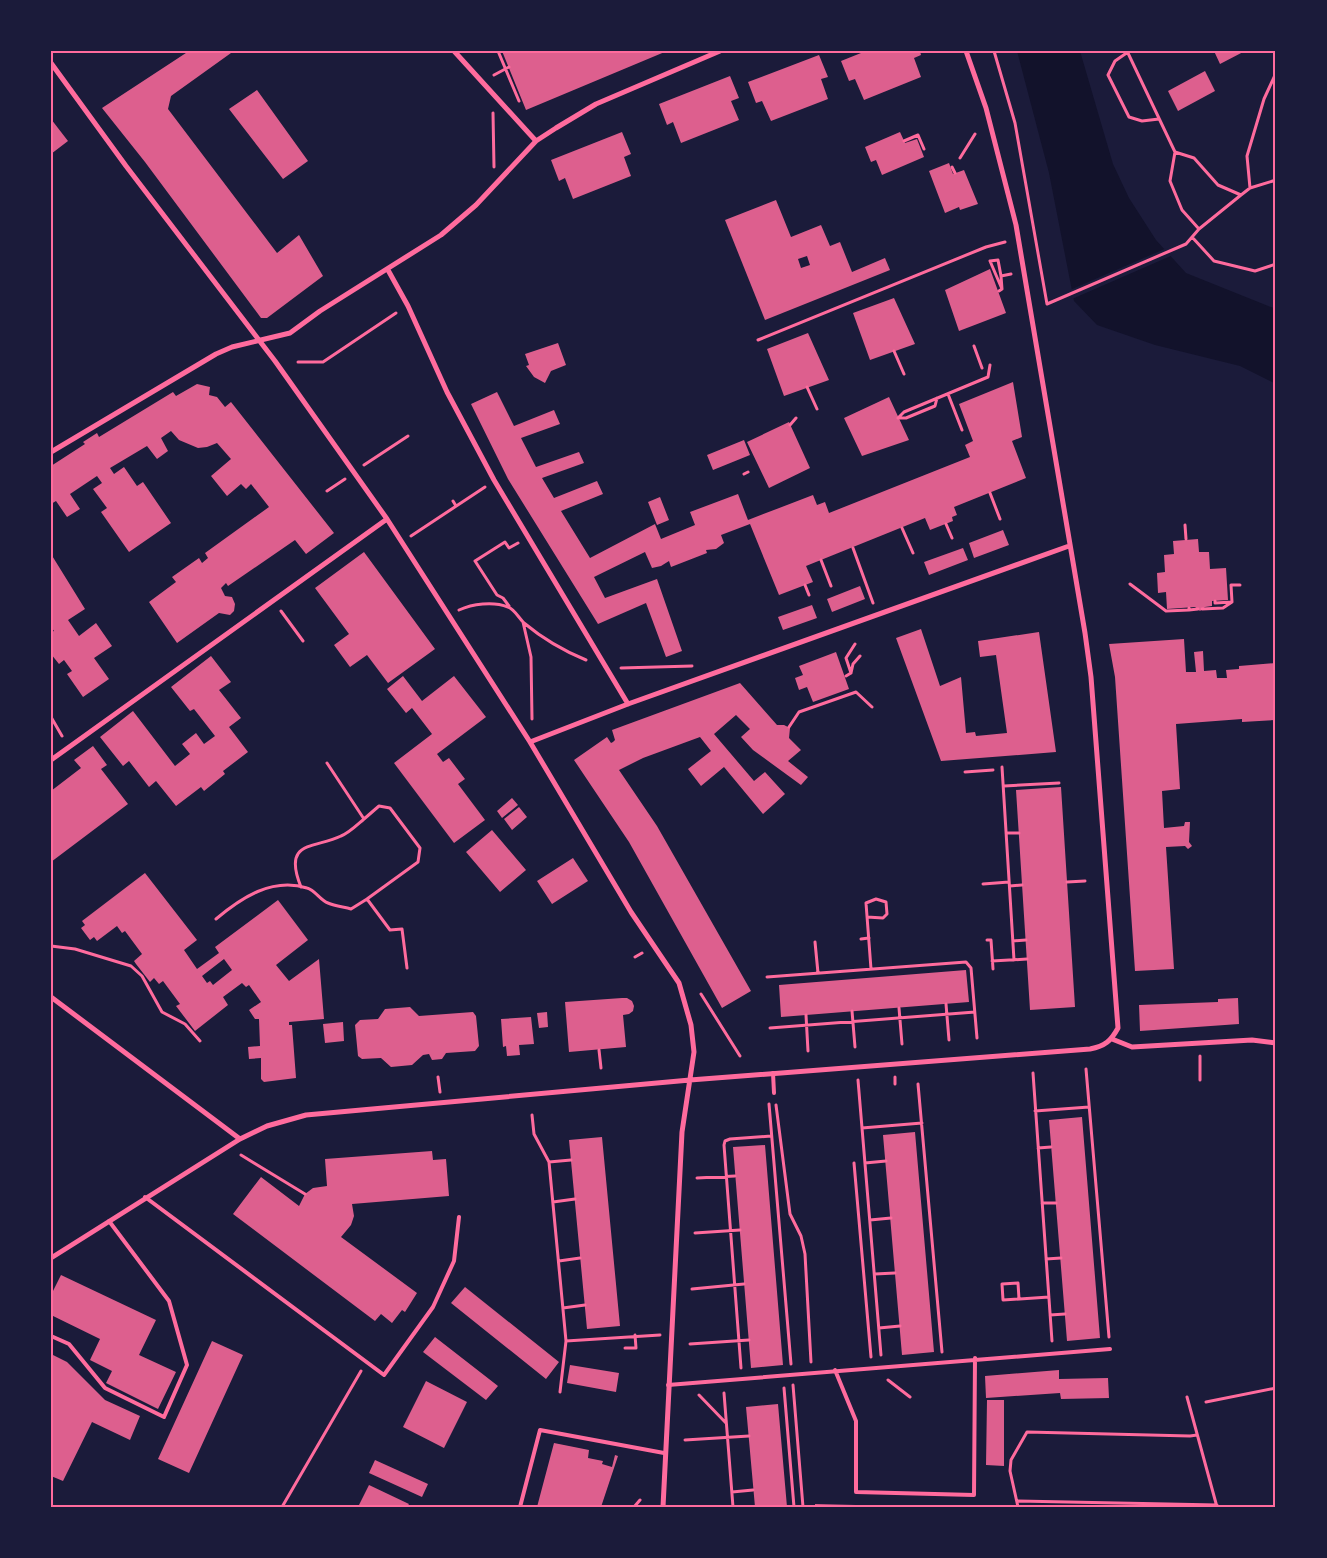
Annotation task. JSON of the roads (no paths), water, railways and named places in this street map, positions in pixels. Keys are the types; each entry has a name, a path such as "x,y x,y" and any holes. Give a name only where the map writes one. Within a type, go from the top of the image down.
{"street":[{"path":"454,51 536,140"},
{"path":"51,452 216,354 258,340 290,333 320,311 388,270 448,230 476,205 536,140 596,104 720,51"},
{"path":"51,1258 240,1138 267,1126 321,1113 773,1073 1090,1049 1103,1046 1112,1040 1118,1028 1091,677 1085,632 1018,239 986,108 966,51"},
{"path":"51,63 355,472 530,742 631,912 679,983 691,1024 694,1052 682,1132 662,1507"},
{"path":"388,270 408,306 447,392 494,480 628,704"},
{"path":"51,760 387,519"},
{"path":"530,742 628,704 1069,546"},
{"path":"51,997 240,1138"},
{"path":"1112,1040 1132,1047 1252,1040 1276,1043"}],"lane":[{"path":"773,1073 774,1093"},
{"path":"145,1197 384,1375 433,1307 454,1261 459,1217"},
{"path":"51,1336 69,1344 104,1388 164,1418 186,1365 169,1301 109,1221"},
{"path":"668,1385 1110,1348"},
{"path":"835,1370 856,1421 856,1492 974,1495 975,1358"},
{"path":"520,1507 540,1430 664,1453"}]}
